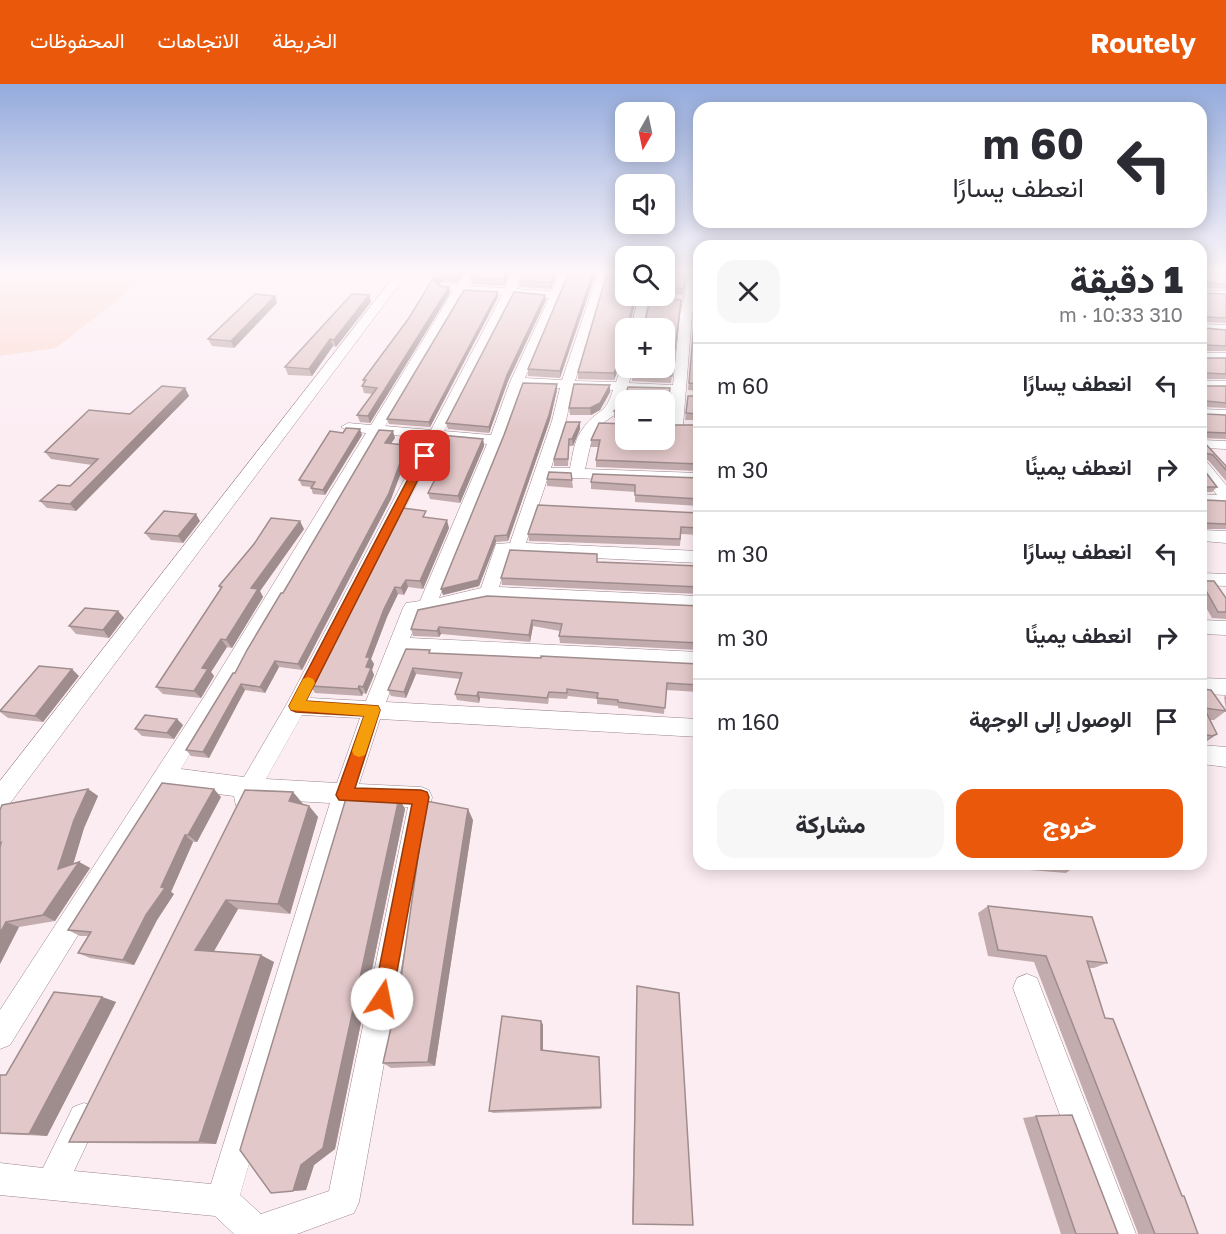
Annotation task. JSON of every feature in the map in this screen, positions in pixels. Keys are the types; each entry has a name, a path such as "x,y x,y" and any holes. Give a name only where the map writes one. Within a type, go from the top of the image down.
{"street":[{"path":"0,799 364,324"},
{"path":"0,1035 164,777 442,324"},
{"path":"233,820 296,706 494,324"},
{"path":"426,608 496,440 517,382 543,324"},
{"path":"577,472 584,434 575,422 567,384 587,324"},
{"path":"676,426 686,369 683,340 689,324"},
{"path":"1207,328 1226,328"},
{"path":"683,340 693,341"},
{"path":"1207,357 1226,357"},
{"path":"516,549 536,505 542,472 575,422 614,409 624,378"},
{"path":"517,382 621,387 682,394"},
{"path":"1207,385 1226,385"},
{"path":"1207,413 1226,414"},
{"path":"575,422 614,424"},
{"path":"348,427 496,440"},
{"path":"1207,444 1226,445"},
{"path":"542,472 693,478"},
{"path":"1213,478 1226,498"},
{"path":"1207,499 1226,498"},
{"path":"1207,537 1226,537"},
{"path":"488,593 502,548 693,557"},
{"path":"1207,579 1226,580"},
{"path":"222,1201 344,795 412,608 426,608 488,593 693,603"},
{"path":"1207,627 1226,628"},
{"path":"397,645 693,660"},
{"path":"1207,686 1226,687"},
{"path":"296,706 693,728"},
{"path":"1207,755 1226,757"},
{"path":"0,1179 222,1201 256,1233 343,1202 421,797 344,795 249,788 164,777"},
{"path":"1027,988 1120,1234"},
{"path":"52,1183 94,1097"}],"shaded area":[{"path":"0,324 87,324 56,348 0,356"}],"building":[{"path":"224,324 248,324 231,341 208,339"},
{"path":"325,324 347,324 334,340 330,339 309,369 285,367"},
{"path":"405,324 426,324 368,416 357,415 377,388 362,386 366,380 363,380"},
{"path":"444,324 481,324 429,422 387,419"},
{"path":"498,324 531,324 507,375 489,427 446,423"},
{"path":"547,324 576,324 560,371 528,369"},
{"path":"592,324 615,324 614,373 578,372"},
{"path":"675,324 678,324 675,351"},
{"path":"1207,328 1226,330 1226,346 1207,345"},
{"path":"693,336 693,383 689,383"},
{"path":"1207,358 1226,358 1226,374 1207,373"},
{"path":"523,383 557,384 549,415 507,535 495,536 478,580 441,589 504,435"},
{"path":"574,384 610,385 600,403 590,408 569,408"},
{"path":"162,386 185,388 70,504 40,501 58,485 70,486 98,459 45,452 89,410 130,414"},
{"path":"1207,386 1226,386 1226,403 1207,401"},
{"path":"628,387 670,388 670,390 627,390"},
{"path":"688,396 693,396 693,414 686,413"},
{"path":"1207,414 1226,415 1226,433 1207,432"},
{"path":"566,422 580,422 572,439 569,439 568,459 554,459"},
{"path":"599,423 615,424 615,450 675,450 675,425 693,425 693,464 596,460 600,440 591,440"},
{"path":"346,428 360,429 323,490 311,488 315,482 299,480 330,431 343,433"},
{"path":"379,430 393,431 385,443 414,446 405,464 400,463 389,493 298,664 275,661 260,687 241,684 203,752 186,750 235,673"},
{"path":"440,435 483,439 458,496 428,493 442,466 424,465"},
{"path":"1207,445 1226,466 1226,470 1213,455 1207,454"},
{"path":"549,472 571,473 572,480 547,479"},
{"path":"593,474 693,478 693,499 635,495 635,485 591,482"},
{"path":"1207,474 1217,487 1207,487"},
{"path":"1207,500 1226,501 1226,524 1207,523"},
{"path":"538,505 693,513 693,528 681,527 680,539 528,534"},
{"path":"402,508 426,511 423,517 447,520 420,581 406,580 401,588 395,587 366,657 370,657 366,667 371,668 363,687 359,686 358,689 311,686"},
{"path":"164,511 196,514 178,536 145,533"},
{"path":"271,518 300,521 251,588 258,589 226,640 221,639 202,668 208,669 194,691 156,687 222,587 219,586 254,544"},
{"path":"510,550 597,554 597,562 693,566 693,587 501,578"},
{"path":"1207,581 1214,581 1226,598 1226,612 1218,612 1207,592"},
{"path":"487,596 693,606 693,643 559,636 562,624 532,620 529,635 439,627 437,631 411,629 418,610"},
{"path":"85,608 118,611 103,630 69,626"},
{"path":"406,649 430,650 429,653 693,664 693,685 667,683 665,708 597,698 598,693 567,689 567,693 549,692 547,698 478,692 477,696 455,694 462,673 413,668 404,692 388,690"},
{"path":"39,666 72,669 35,716 0,711"},
{"path":"1207,690 1211,690 1226,711 1207,708"},
{"path":"1207,714 1217,734 1207,735"},
{"path":"145,715 177,719 167,733 135,729"},
{"path":"162,783 214,789 188,835 185,835 161,887 165,888 146,915 123,960 78,953 91,932 68,930"},
{"path":"88,789 74,820 58,869 79,862 43,915 6,922 0,933 0,810 2,805"},
{"path":"245,790 293,792 289,801 309,806 278,904 226,900 195,950 261,955 199,1142 69,1142"},
{"path":"347,795 399,798 323,1148 301,1165 293,1191 271,1193 240,1150"},
{"path":"426,801 468,809 428,1062 383,1063 399,992"},
{"path":"988,906 1092,917 1107,963 1087,961 1105,1018 1113,1019 1198,1234 1155,1234 1046,956 998,950"},
{"path":"637,986 679,993 693,1225 633,1224"},
{"path":"54,992 102,997 29,1134 0,1133 0,1075 6,1075"},
{"path":"502,1016 541,1021 541,1050 599,1057 601,1107 489,1111"},
{"path":"1072,1115 1118,1234 1076,1234 1036,1116"}],"slow traffic":[{"path":"308,683 296,706 373,710 359,751"}],"route":[{"path":"382,999 421,797 344,795 373,710 296,706 425,456"}]}
